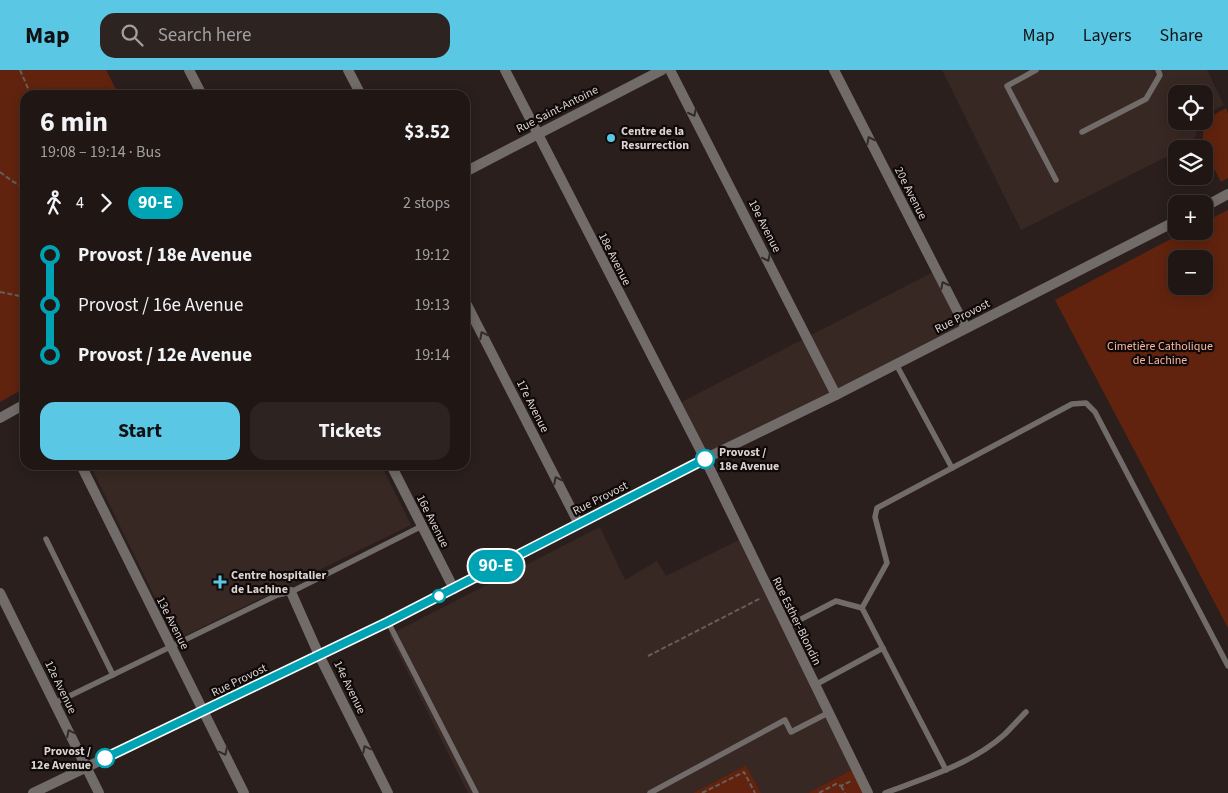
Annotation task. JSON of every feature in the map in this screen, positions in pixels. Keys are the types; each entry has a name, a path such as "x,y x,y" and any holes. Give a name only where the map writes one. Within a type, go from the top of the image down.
{"street":[{"path":"190,70 200,90"},
{"path":"348,70 358,90"},
{"name":"18e Avenue","path":"505,70 705,459"},
{"name":"Rue Saint-Antoine","path":"470,169 662,70"},
{"name":"19e Avenue","path":"670,70 836,395"},
{"name":"20e Avenue","path":"834,70 966,328"},
{"path":"1213,202 1228,194"},
{"name":"Rue Provost","path":"33,793 454,589 705,459 836,395 1168,225"},
{"name":"17e Avenue","path":"470,310 579,524"},
{"path":"0,418 20,407"},
{"name":"Rue Esther-Blondin","path":"705,459 868,793"},
{"name":"13e Avenue","path":"83,470 244,793"},
{"name":"16e Avenue","path":"393,470 454,589"},
{"name":"14e Avenue","path":"291,592 319,655 388,793"},
{"name":"12e Avenue","path":"0,593 99,793"}],"lane":[{"path":"1036,70 1007,86 1056,180"},
{"path":"1082,132 1146,99 1160,75 1158,70"},
{"path":"896,364 952,468"},
{"path":"862,608 887,563 875,517 877,508 1072,404 1086,403 1095,412 1228,666"},
{"path":"55,703 276,595 291,592 422,526"},
{"path":"46,539 113,675"},
{"path":"786,627 836,601 862,608 946,770"},
{"path":"388,622 476,793"},
{"path":"815,685 883,648"},
{"path":"884,793 946,770 983,751 1004,735 1026,712"},
{"path":"650,793 785,720 791,732 828,713"}],"path":[{"path":"20,70 30,90"},
{"path":"0,172 20,185"},
{"path":"0,292 20,296"},
{"path":"648,656 770,593"},
{"path":"702,793 744,772 755,793"},
{"path":"841,786 859,776"},
{"path":"819,793 836,784 841,786 845,793"}],"shaded area":[{"path":"942,70 1207,70 1224,105 1213,110 1213,85 1168,85 1168,130 1197,130 1194,140 1168,140 1168,156 1021,230"},
{"path":"937,270 966,328 705,459 676,405"},
{"name":"Centre hospitalier de Lachine","path":"92,470 384,470 411,525 176,640"},
{"path":"600,527 625,580 657,561 666,576 739,540 855,768 808,793 761,793 746,765 693,793 468,793 389,635"}],"green space":[{"path":"0,70 106,70 116,90 20,90 20,391 0,402"},
{"path":"1226,108 1228,113 1228,178 1221,182 1213,166 1213,140 1203,140 1203,130 1213,130 1213,115"},
{"name":"Cimetière Catholique de Lachine","path":"1228,210 1228,628 1055,300 1169,240 1213,240 1213,218"},
{"path":"746,765 761,793 693,793"},
{"path":"855,768 868,793 808,793"}],"bus line":[{"name":"90-E","path":"105,758 388,622 705,459"}],"place":[{"name":"Centre de la Resurrection","path":"611,138"},
{"name":"Provost / 18e Avenue","path":"705,459"},
{"name":"Centre hospitalier de Lachine","path":"220,582"},
{"name":"Provost / 12e Avenue","path":"105,758"}]}
